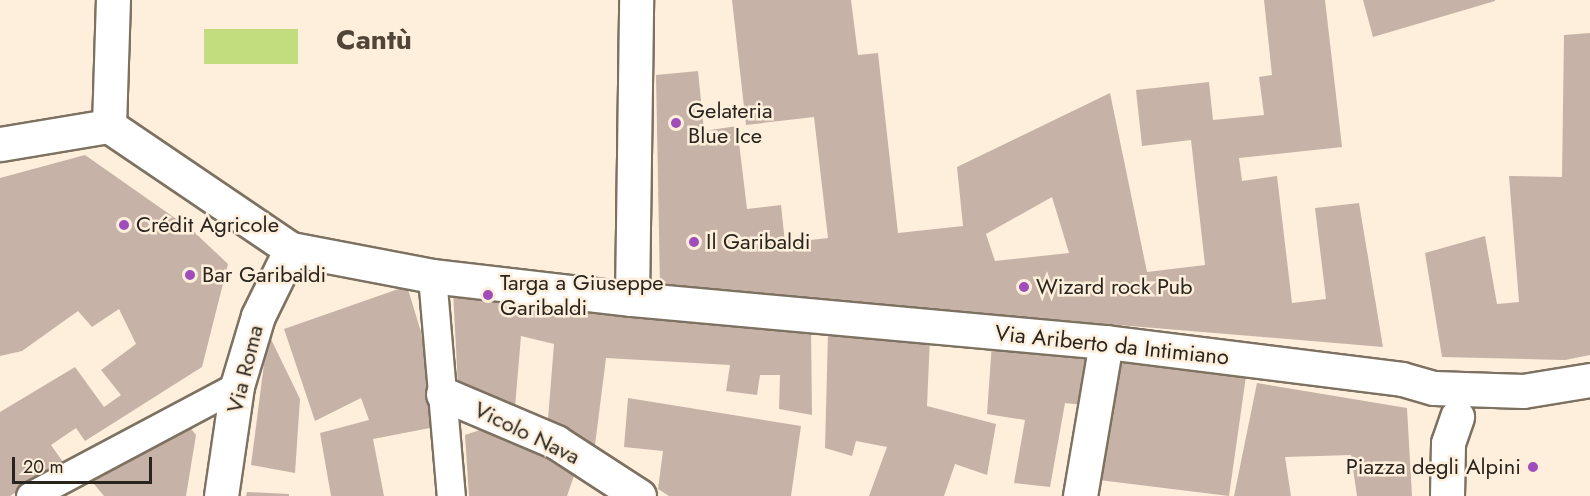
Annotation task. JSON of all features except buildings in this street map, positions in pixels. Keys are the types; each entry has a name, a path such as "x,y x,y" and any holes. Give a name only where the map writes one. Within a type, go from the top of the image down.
{"street":[{"path":"109,126 113,0"},
{"path":"632,299 636,0"},
{"path":"0,144 109,126 291,249"},
{"name":"Via Ariberto da Intimiano","path":"291,249 432,276 632,299 1106,342 1402,379 1434,387 1523,391 1553,388 1590,380"},
{"name":"Via Roma","path":"221,496 237,386 258,316 291,249"},
{"path":"432,276 451,496"},
{"path":"1080,496 1106,342"},
{"path":"30,496 237,386"},
{"path":"1553,388 1590,401"},
{"name":"Vicolo Nava","path":"443,394 556,442 639,496"},
{"path":"1447,496 1448,443 1457,417"}],"shaded area":[{"path":"204,29 298,29 298,64 204,64"}],"place":[{"name":"Gelateria Blue Ice","path":"676,123"},
{"name":"Crédit Agricole","path":"124,225"},
{"name":"Il Garibaldi","path":"694,242"},
{"name":"Bar Garibaldi","path":"190,275"},
{"name":"Wizard rock Pub","path":"1024,287"},
{"name":"Targa a Giuseppe Garibaldi","path":"488,295"},
{"name":"Piazza degli Alpini","path":"1533,467"}],"district":[{"name":"Cantù","path":"374,40"}]}
